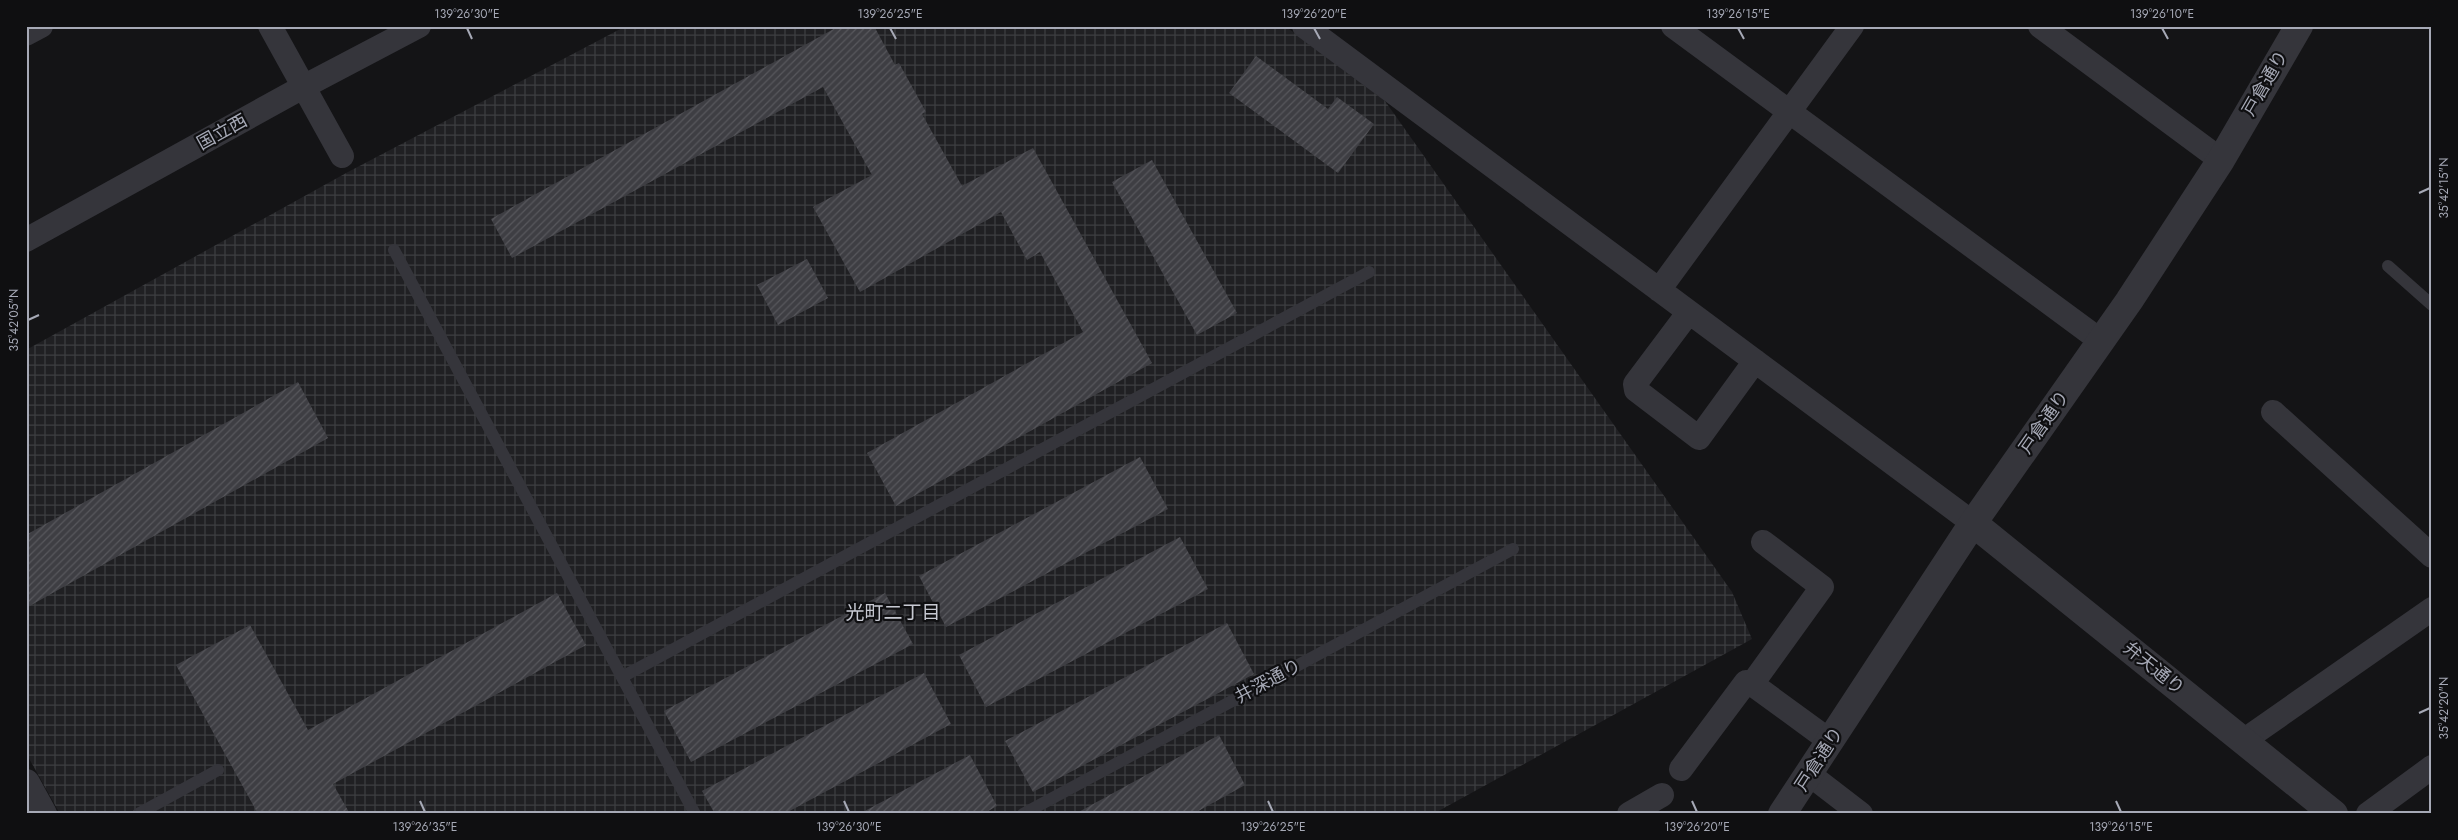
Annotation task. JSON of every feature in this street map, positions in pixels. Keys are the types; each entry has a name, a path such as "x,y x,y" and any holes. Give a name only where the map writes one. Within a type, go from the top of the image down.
{"street":[{"path":"26,34 41,26"},
{"path":"270,26 342,156"},
{"name":"国立西","path":"26,240 303,87 419,26"},
{"path":"1304,26 1973,523"},
{"path":"1673,26 2101,341"},
{"path":"1659,290 1852,26"},
{"path":"2040,26 2221,160"},
{"name":"戸倉通り","path":"1782,814 1973,523 2101,341 2221,160 2299,26"},
{"path":"1688,312 1635,384 1636,390 1699,438 1755,361"},
{"path":"2273,412 2432,556"},
{"name":"弁天通り","path":"1973,523 2334,814"},
{"path":"1752,684 1822,587 1763,542"},
{"path":"2243,741 2432,609"},
{"path":"1680,769 1746,682 1752,684 1830,741"},
{"path":"2368,814 2432,767"},
{"path":"1809,774 1861,814"},
{"path":"26,783 43,814"},
{"path":"1630,814 1662,795"}],"lane":[{"path":"394,250 695,814"},
{"path":"2388,266 2432,305"},
{"path":"622,677 1368,272"},
{"name":"井深通り","path":"1023,814 1513,550"},
{"path":"138,814 218,770"}],"shaded area":[{"path":"626,26 1285,26 1385,101 1732,592 1752,639 1433,814 60,814 26,753 26,350 348,172"}],"building":[{"path":"839,26 874,26 895,65 899,63 926,112 922,114 962,186 1033,148 1152,363 896,506 867,453 1083,332 1040,252 1027,260 1001,212 860,292 813,207 872,175 823,87 512,258 491,219"},
{"path":"1256,56 1328,109 1337,97 1374,124 1338,173 1229,93"},
{"path":"1152,160 1237,313 1197,335 1112,182"},
{"path":"807,259 828,298 778,325 757,285"},
{"path":"298,382 328,438 26,608 26,535"},
{"path":"1140,457 1168,509 946,627 919,576"},
{"path":"1180,537 1208,589 986,707 959,655"},
{"path":"557,593 586,645 333,784 350,814 258,814 176,665 250,625 308,730"},
{"path":"885,593 913,644 691,762 664,711"},
{"path":"1227,623 1254,674 1033,792 1005,741"},
{"path":"924,673 951,724 784,814 715,814 702,791"},
{"path":"1219,735 1245,785 1193,814 1075,814"},
{"path":"970,755 997,806 983,814 859,814"}],"district":[{"name":"光町二丁目","path":"893,612"}]}
